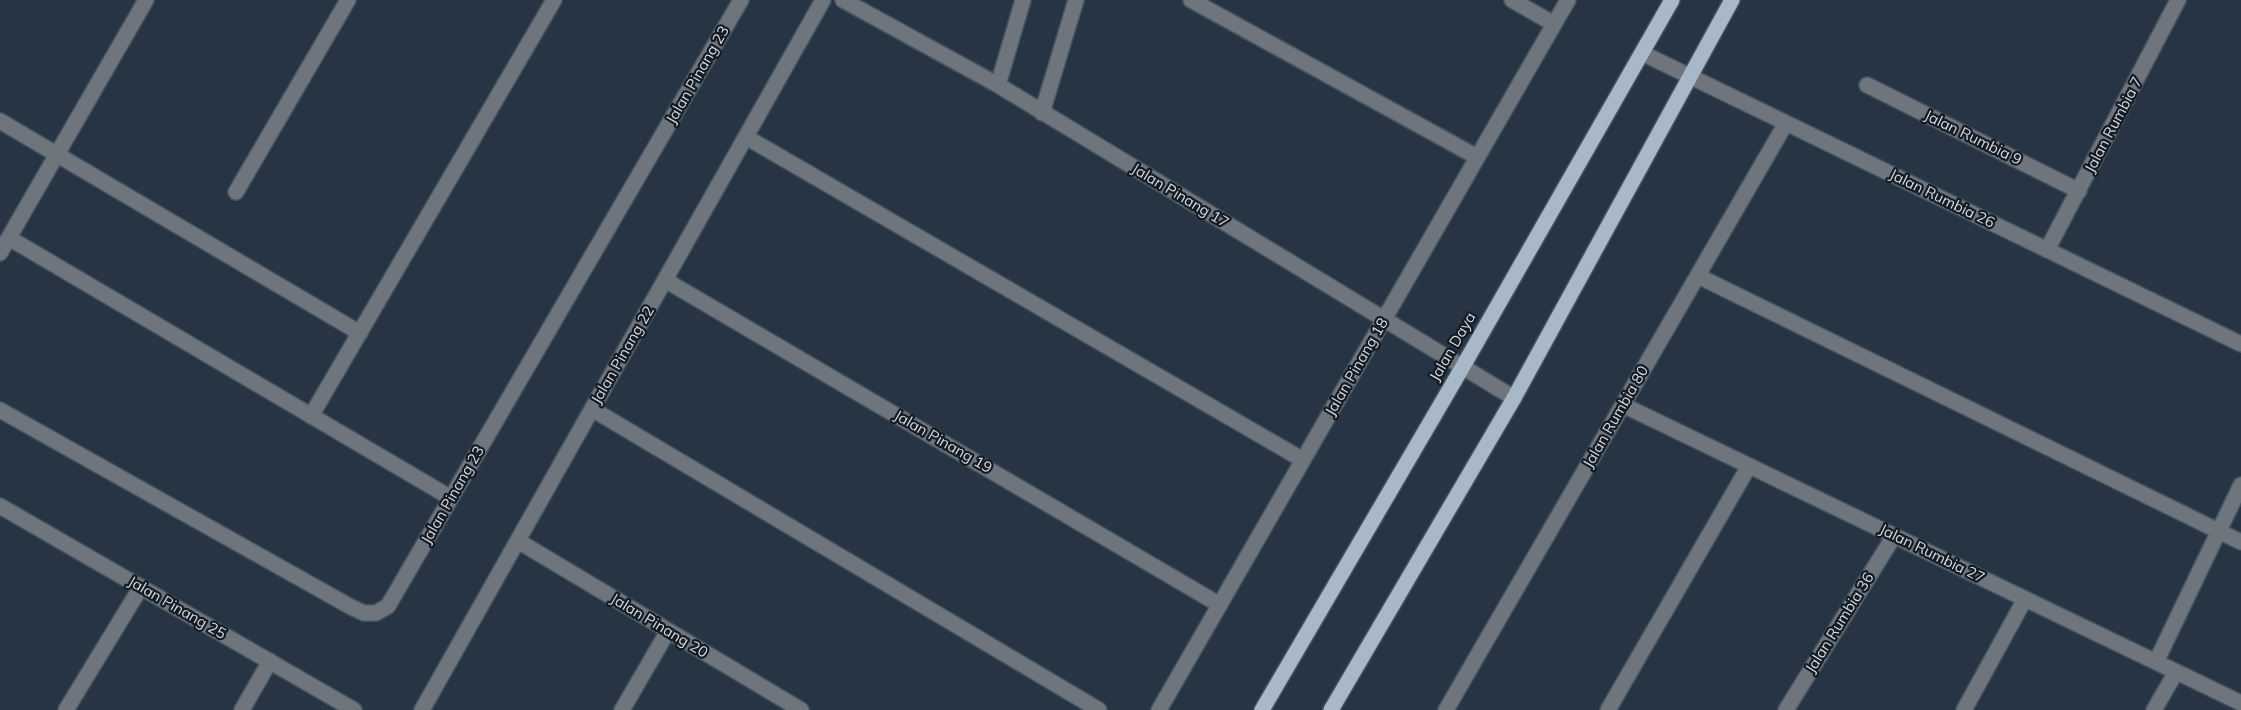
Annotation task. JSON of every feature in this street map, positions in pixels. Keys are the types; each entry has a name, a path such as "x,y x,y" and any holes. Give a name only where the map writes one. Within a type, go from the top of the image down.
{"main road":[{"name":"Jalan Daya","path":"1262,710 1462,368 1672,0"},
{"path":"1331,710 1514,398 1732,0"}],"street":[{"path":"0,253 146,0"},
{"path":"237,192 348,0"},
{"path":"311,416 554,0"},
{"name":"Jalan Pinang 23","path":"0,410 364,613 376,613 388,606 741,0"},
{"name":"Jalan Pinang 22","path":"422,710 823,0"},
{"name":"Jalan Pinang 17","path":"843,0 998,85 1514,398"},
{"path":"998,85 1023,0"},
{"path":"1042,113 1076,0"},
{"path":"1191,0 1478,158"},
{"path":"1512,0 1554,24"},
{"name":"Jalan Pinang 18","path":"1159,710 1568,0"},
{"name":"Jalan Rumbia 7","path":"2047,250 2178,0"},
{"name":"Jalan Rumbia 26","path":"1642,53 2241,344"},
{"name":"Jalan Rumbia 9","path":"1867,85 2079,191"},
{"path":"0,121 360,333"},
{"name":"Jalan Rumbia 80","path":"1446,710 1786,123"},
{"path":"746,137 1303,460"},
{"path":"9,238 451,498"},
{"path":"1698,276 2241,542"},
{"name":"Jalan Pinang 19","path":"665,280 1220,604"},
{"name":"Jalan Rumbia 27","path":"1623,405 2241,704"},
{"path":"592,409 1099,710"},
{"path":"1608,710 1749,466"},
{"path":"2156,662 2241,485"},
{"name":"Jalan Pinang 25","path":"0,506 354,710"},
{"name":"Jalan Rumbia 36","path":"1786,710 1894,536"},
{"name":"Jalan Pinang 20","path":"518,541 801,710"},
{"path":"66,710 141,587"},
{"path":"1964,710 2025,599"},
{"path":"622,710 668,631"},
{"path":"242,710 270,661"},
{"path":"2154,710 2176,672"}]}
